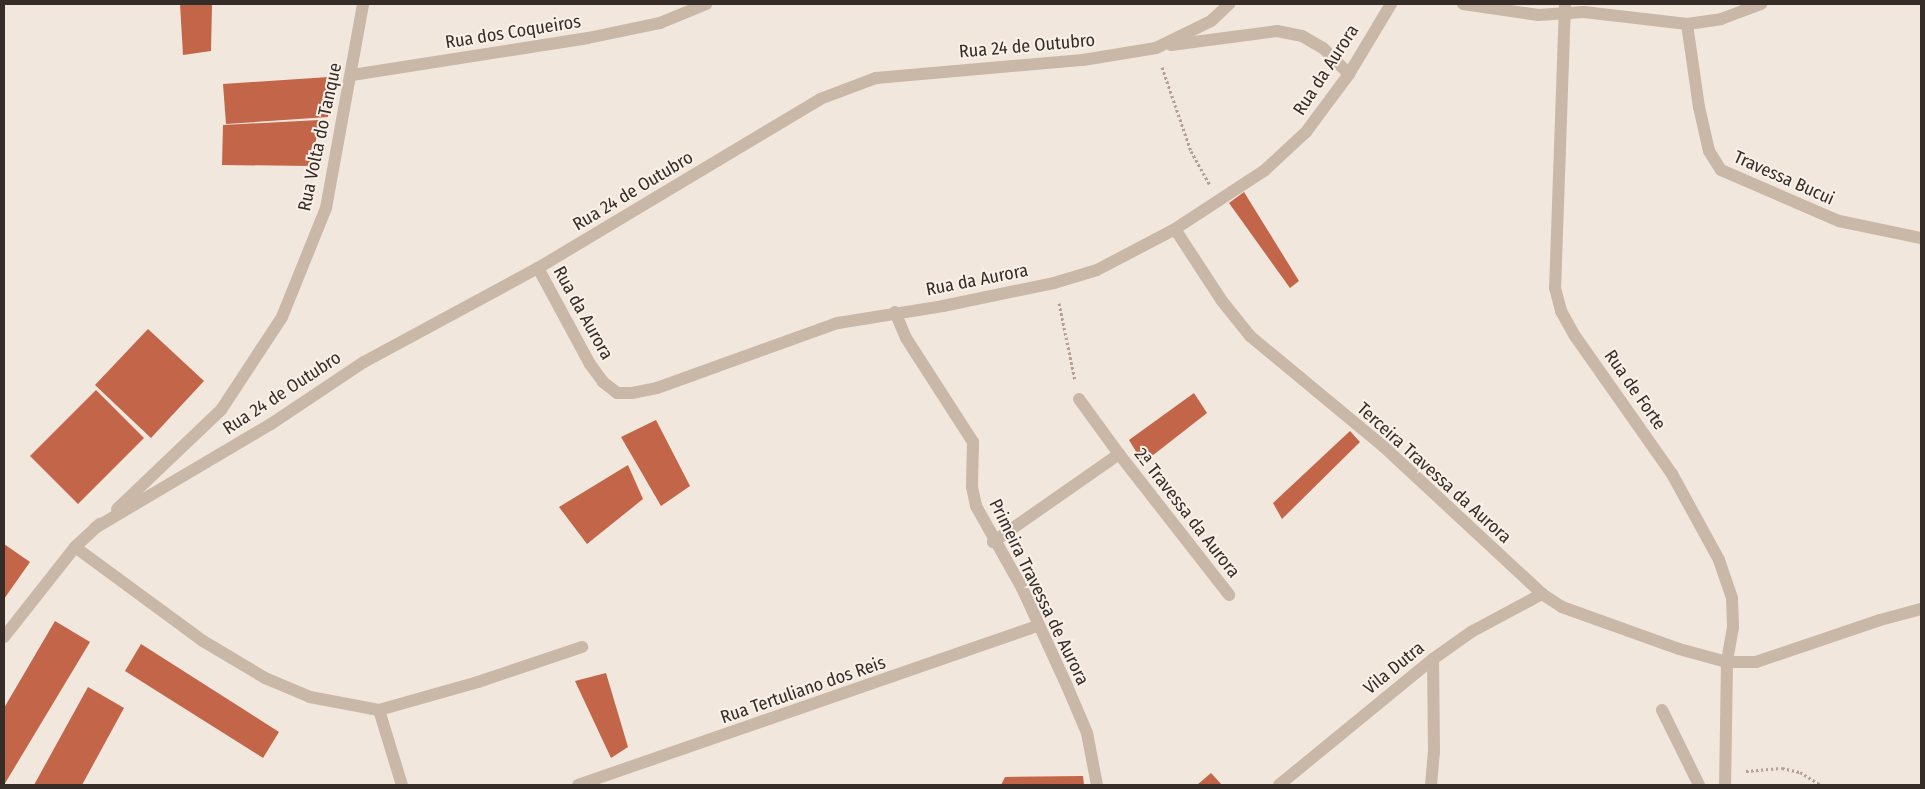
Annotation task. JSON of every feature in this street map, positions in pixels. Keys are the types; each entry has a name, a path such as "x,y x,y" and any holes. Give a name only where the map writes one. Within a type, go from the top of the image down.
{"street":[{"name":"Rua Volta do Tanque","path":"95,528 221,410 282,317 326,208 352,75 363,4"},
{"name":"Rua dos Coqueiros","path":"352,75 588,38 660,23 706,4"},
{"name":"Rua 24 de Outubro","path":"95,528 271,424 364,362 538,268 820,99 876,78 909,73 1082,60 1156,48 1211,21 1229,4"},
{"name":"Rua da Aurora","path":"538,268 590,364 617,393 657,388 838,323 1054,283 1097,270 1175,229 1219,202 1265,170 1306,132 1349,74 1390,4"},
{"path":"1463,4 1538,15 1564,9 1687,24 1720,18 1761,4"},
{"name":"Rua de Forte","path":"1564,9 1555,288 1561,311 1575,336 1672,474 1719,560 1732,598 1733,627 1727,662 1724,785"},
{"name":"Travessa Bucui","path":"1687,24 1699,107 1709,151 1721,170 1838,221 1921,238"},
{"path":"1156,48 1278,31 1302,36 1323,48 1349,74"},
{"name":"Terceira Travessa da Aurora","path":"1175,229 1222,301 1250,336 1383,446 1542,594 1562,607 1595,621 1727,662 1756,662 1781,656 1823,638 1921,609"},
{"name":"Primeira Travessa de Aurora","path":"895,312 906,338 973,442 972,487 976,506 993,542 1022,588 1087,733 1097,785"},
{"path":"1079,399 1119,454"},
{"name":"2ª Travessa da Aurora","path":"993,542 1119,454 1229,595"},
{"path":"4,637 74,547 95,528"},
{"path":"74,547 203,641 265,678 310,697 379,710 478,682 582,647"},
{"name":"Vila Dutra","path":"1279,785 1433,658 1471,632 1542,594"},
{"name":"Rua Tertuliano dos Reis","path":"578,785 1038,626"},
{"path":"1432,785 1434,751 1433,658"},
{"path":"379,710 402,785"},
{"path":"1662,710 1699,785"}],"path":[{"path":"1156,48 1172,105 1191,151 1219,202"},
{"path":"1054,283 1079,399"},
{"path":"1724,772 1782,768 1800,772 1821,785"}],"building":[{"path":"180,4 212,4 211,51 183,55"},
{"path":"329,77 328,117 226,124 223,84"},
{"path":"319,120 312,166 222,165 223,125"},
{"path":"1244,192 1299,281 1290,288 1229,203"},
{"path":"148,329 204,381 151,438 95,385"},
{"path":"96,390 144,438 78,504 30,456"},
{"path":"1194,393 1207,413 1143,463 1129,440"},
{"path":"656,420 690,486 661,506 621,437"},
{"path":"1350,431 1360,442 1282,519 1273,503"},
{"path":"628,465 643,499 587,544 559,507"},
{"path":"4,544 30,562 4,599"},
{"path":"55,621 90,642 4,785 4,708"},
{"path":"141,644 279,732 263,758 125,671"},
{"path":"606,673 628,747 611,758 575,681"},
{"path":"88,687 124,708 82,785 34,785"},
{"path":"1211,773 1222,785 1197,785"},
{"path":"1083,776 1084,785 1001,785 1005,777"}]}
